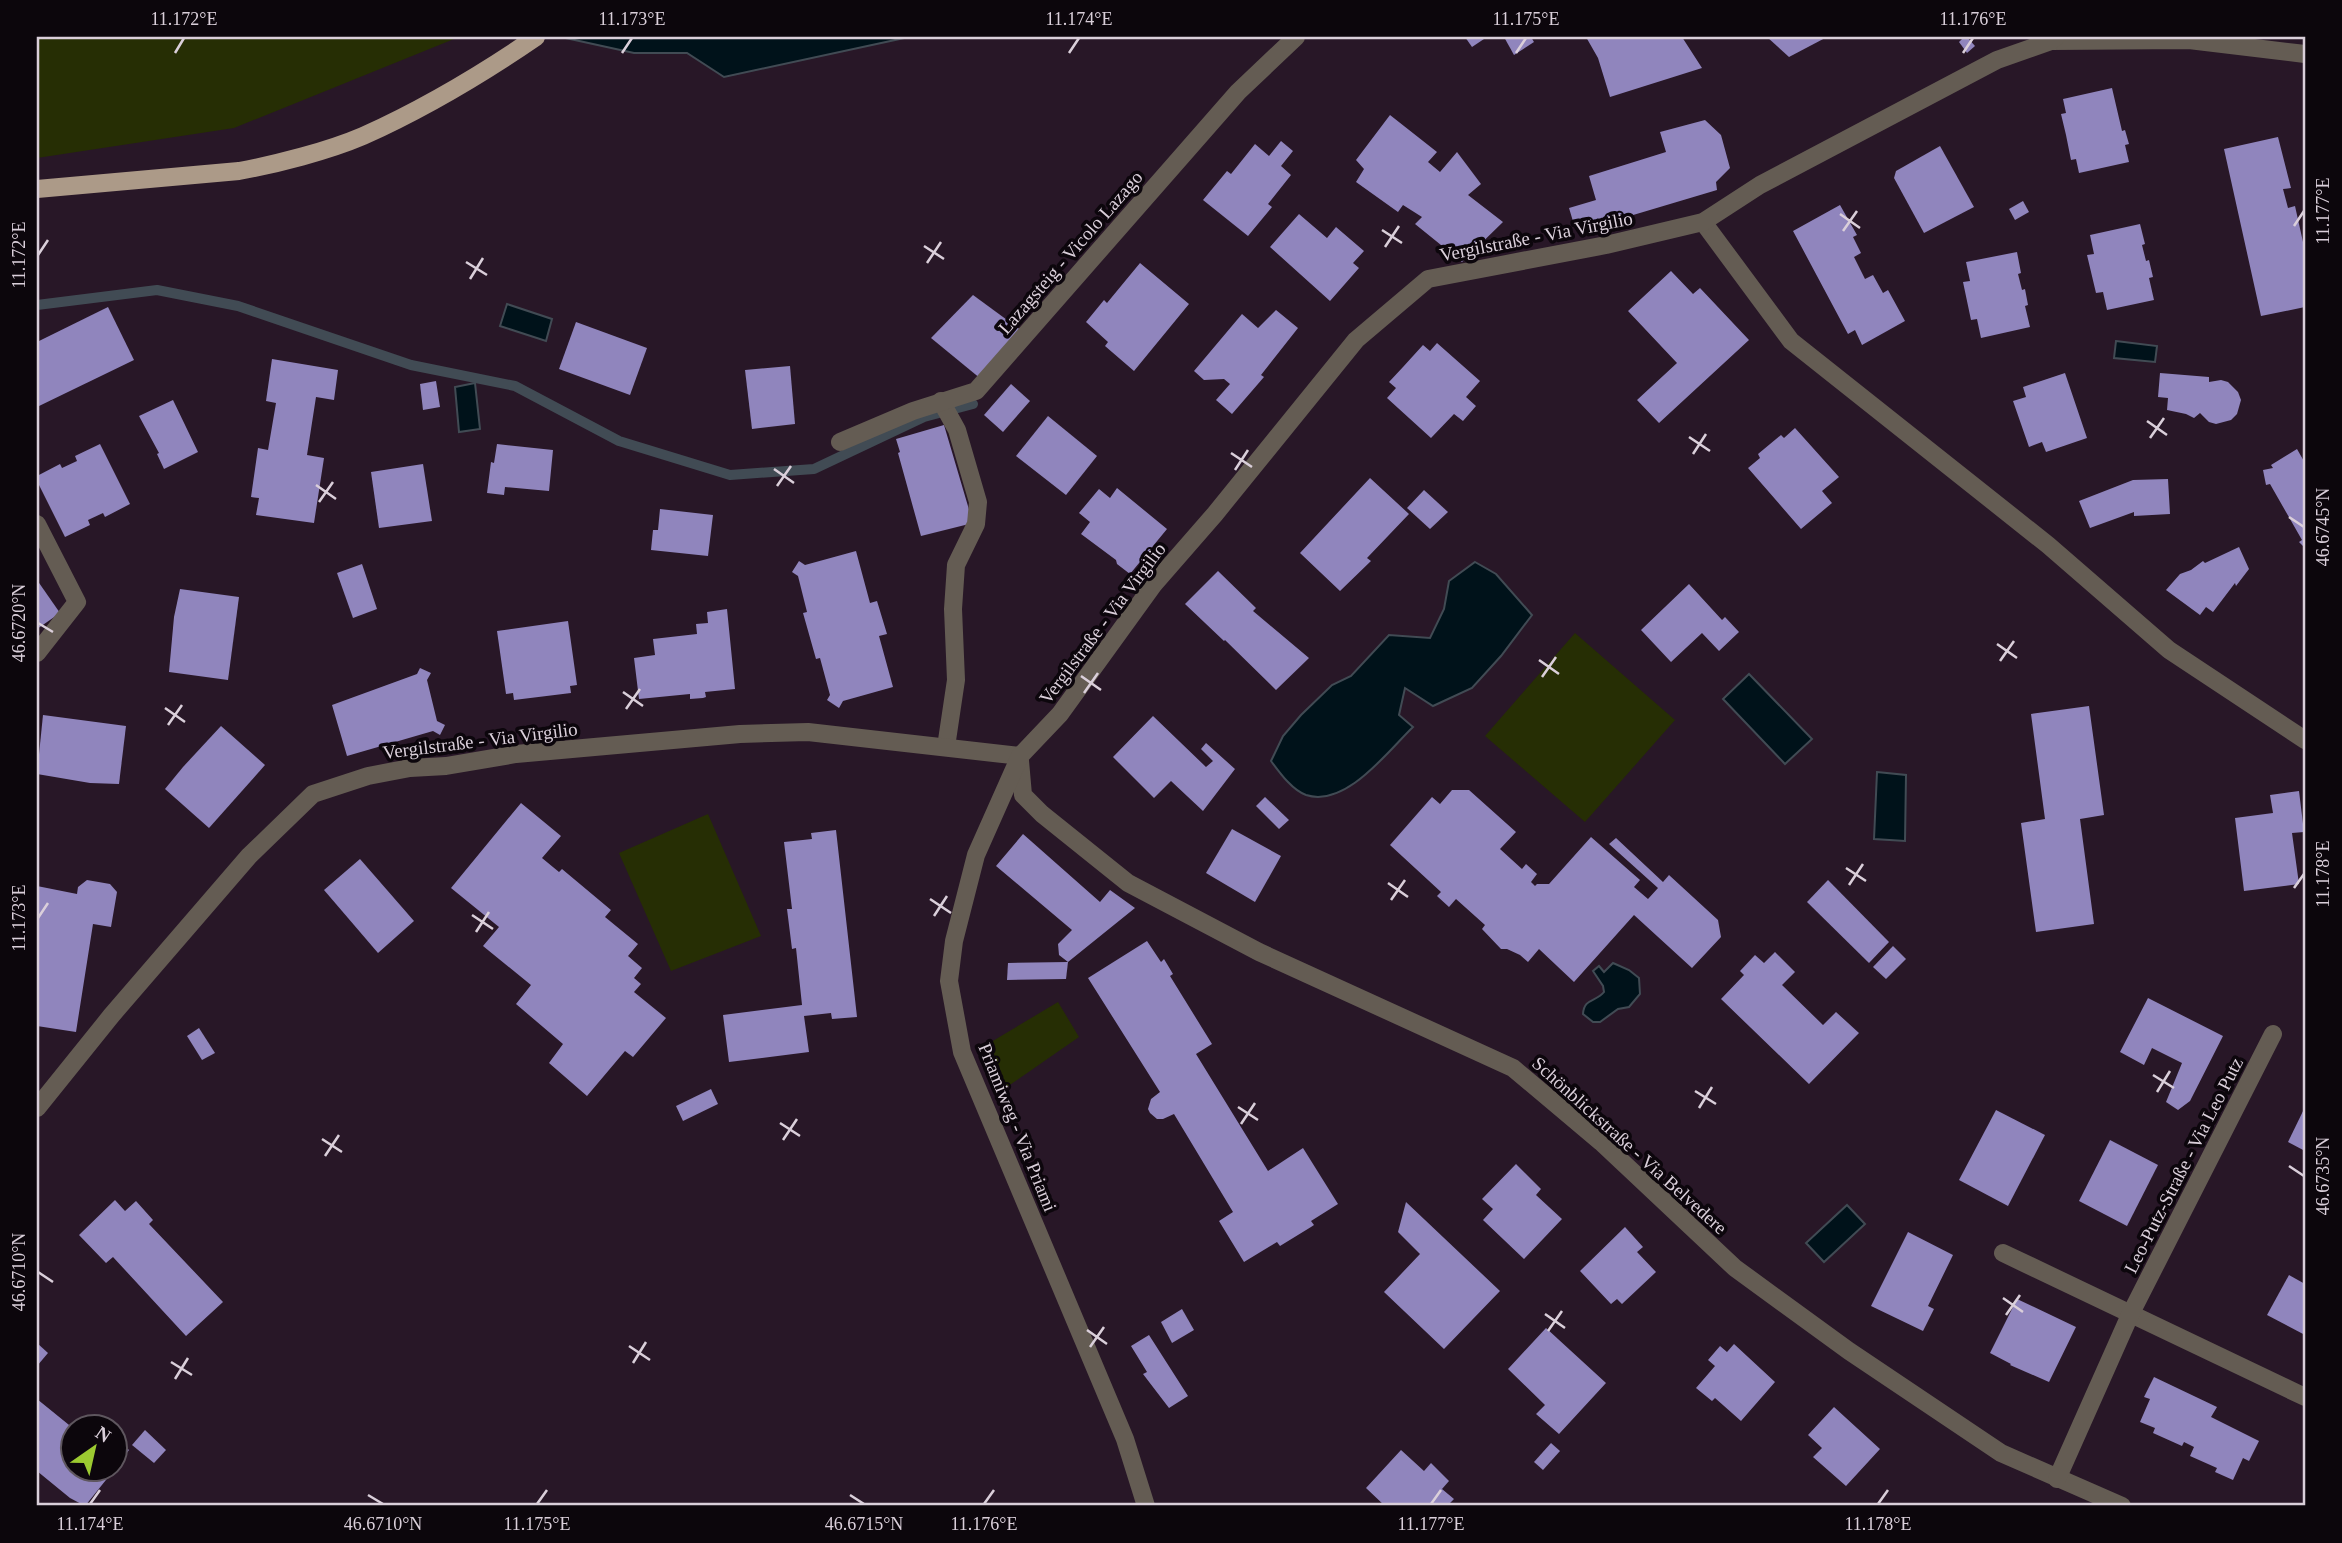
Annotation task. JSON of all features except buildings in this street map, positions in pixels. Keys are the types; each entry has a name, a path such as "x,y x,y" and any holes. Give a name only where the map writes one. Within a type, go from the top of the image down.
{"main road":[{"path":"37,189 239,171 272,164 362,136 479,73 536,37"}],"street":[{"name":"Lazagsteig - Vicolo Lazago","path":"840,442 942,401 976,391 1238,92 1296,37"},
{"name":"Vergilstraße - Via Virgilio","path":"37,1108 111,1016 249,856 313,794 368,776 410,768 446,766 516,754 740,734 808,732 1020,756 1060,714 1154,584 1215,514 1356,340 1428,279 1606,245 1703,222 1760,186 1997,60 2053,39 2189,38 2305,54"},
{"path":"1703,222 1791,341 2048,545 2169,650 2305,740"},
{"path":"942,401 957,430 978,502 976,524 956,565 953,609 956,680 946,747"},
{"path":"37,524 77,602 37,653"},
{"name":"Schönblickstraße - Via Belvedere","path":"1020,756 1023,795 1042,814 1128,883 1259,953 1513,1068 1601,1142 1735,1268 1849,1351 2001,1453 2122,1506"},
{"name":"Priamiweg - Via Priami","path":"1020,756 976,855 954,941 949,981 962,1052 1125,1439 1146,1506"},
{"name":"Leo-Putz-Straße - Via Leo Putz","path":"2057,1479 2130,1315 2273,1034"},
{"path":"2003,1253 2305,1397"}],"green space":[{"path":"37,37 459,37 234,128 37,158"},
{"path":"1575,633 1675,720 1585,822 1485,736"},
{"path":"708,814 761,936 671,971 619,853"},
{"path":"1058,1002 1079,1037 1004,1089 986,1045"}],"shaded area":[{"path":"561,37 909,37 724,77 687,53 634,53"},
{"path":"507,304 552,319 546,341 500,326"},
{"path":"2116,341 2157,346 2155,362 2114,358"},
{"path":"475,383 480,429 459,432 455,387"},
{"path":"1475,562 1496,574 1532,615 1501,656 1472,688 1433,706 1405,688 1399,715 1413,727 1351,786 1321,797 1306,795 1296,789 1271,761 1283,736 1332,685 1351,676 1389,635 1430,638 1444,609 1449,581"},
{"path":"1749,674 1812,739 1785,764 1723,699"},
{"path":"1877,772 1906,775 1905,841 1874,839"},
{"path":"1613,963 1639,978 1640,994 1629,1007 1618,1009 1600,1022 1593,1022 1583,1014 1584,1009 1604,992 1593,971 1599,966 1604,972"},
{"path":"1847,1205 1865,1224 1824,1262 1806,1243"}],"waterway":[{"path":"37,305 157,290 238,306 411,365 515,386 619,441 730,475 814,469 924,417 973,404"}]}
